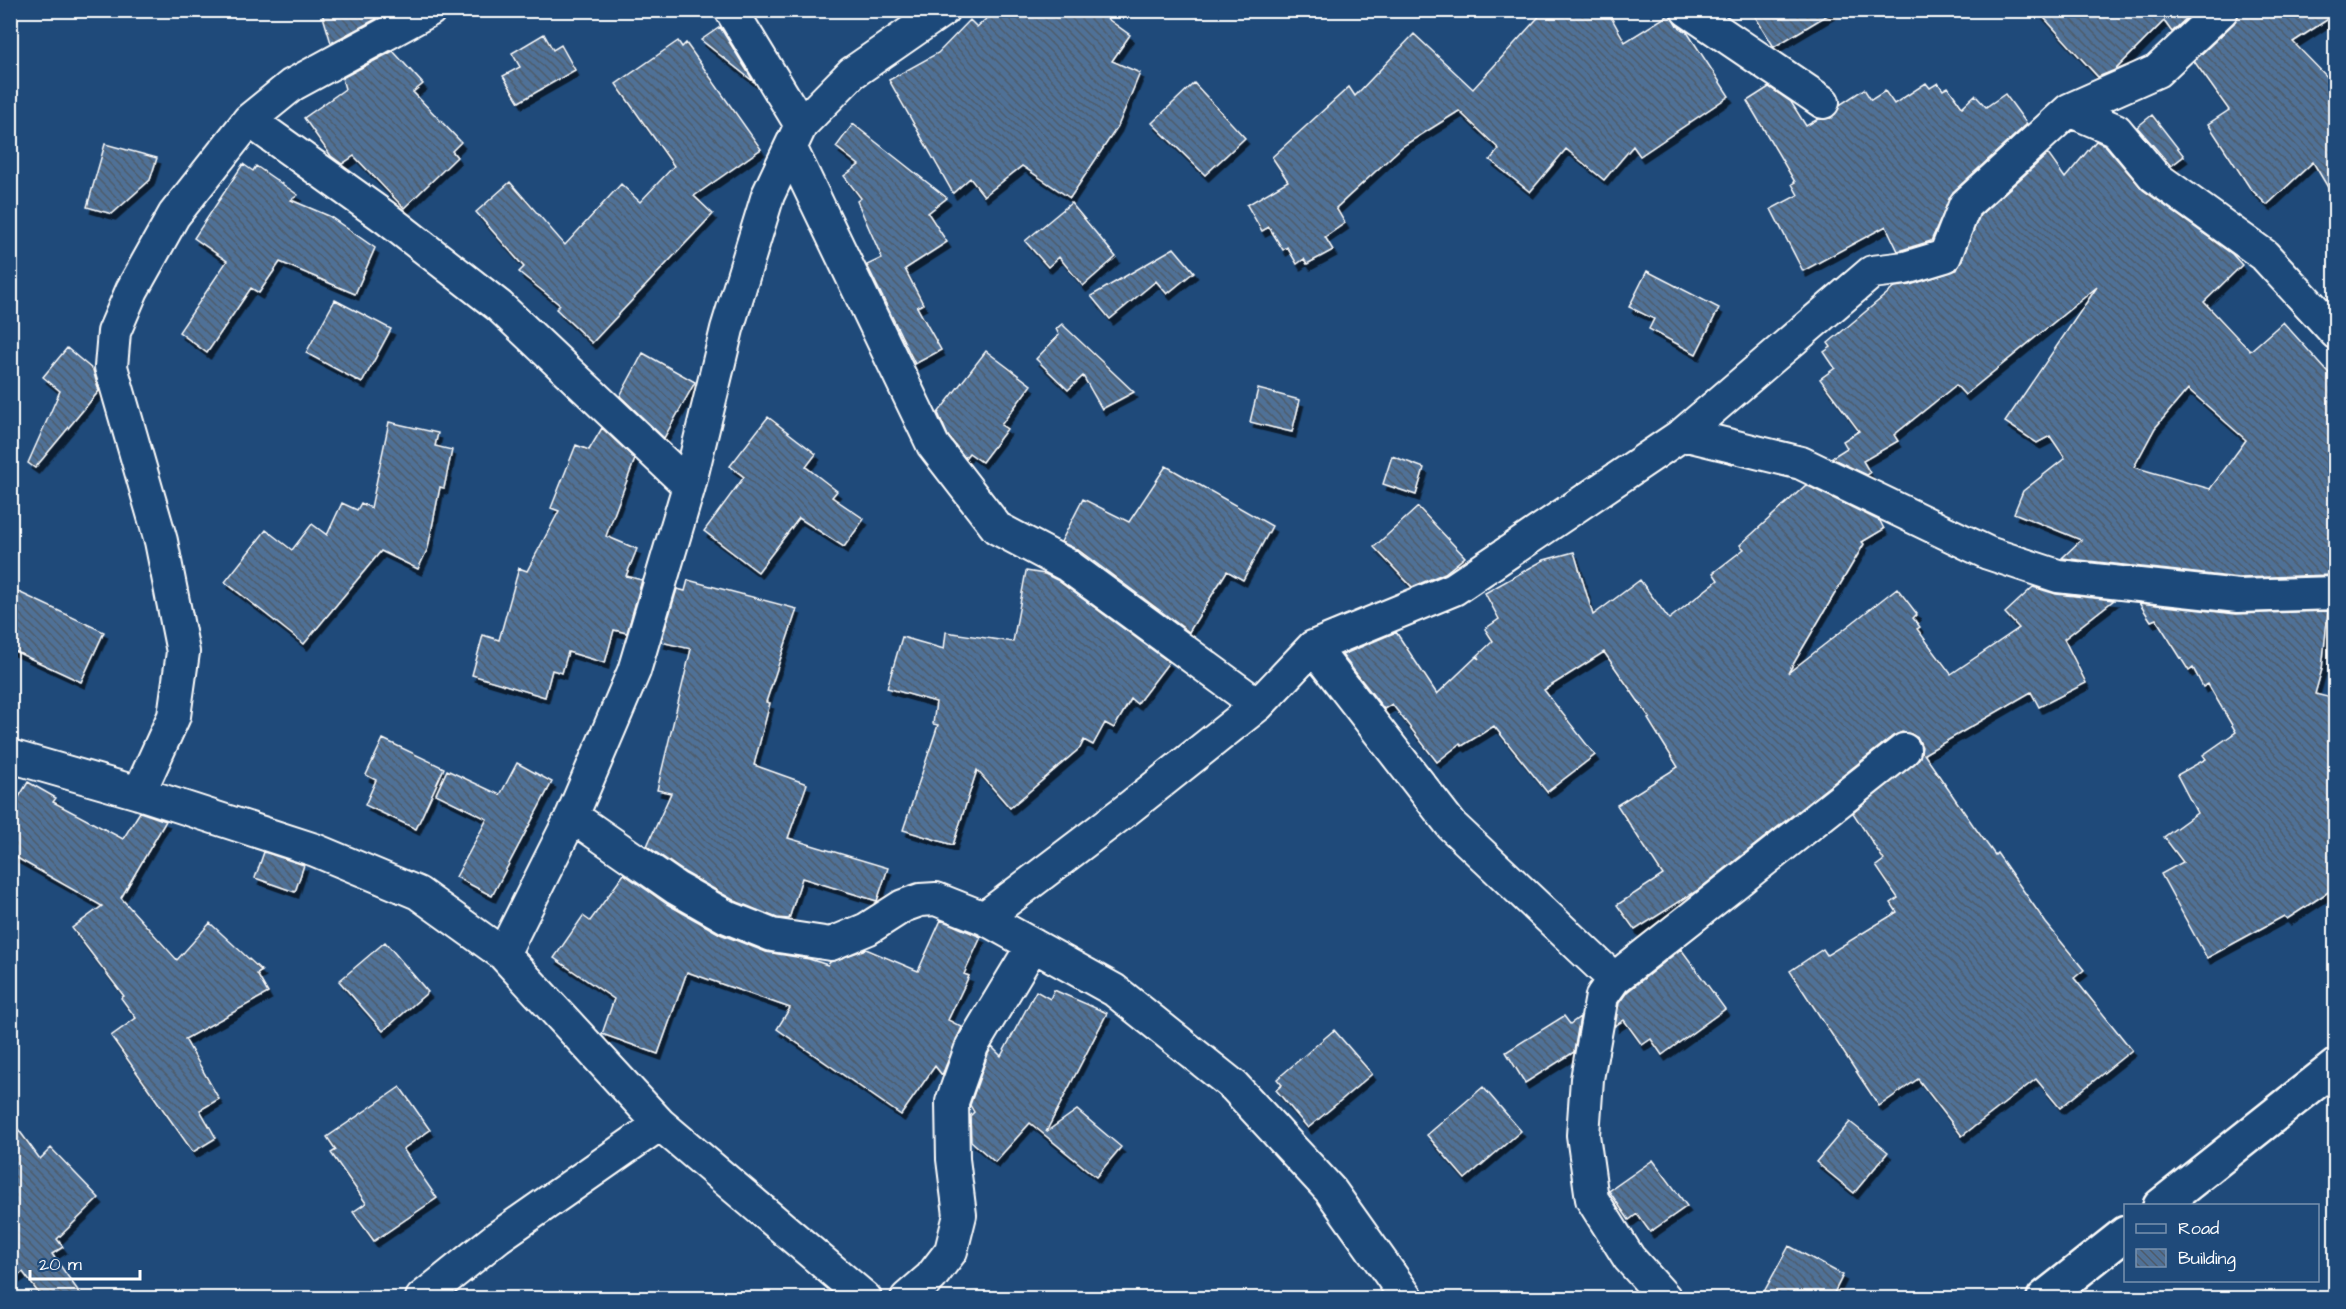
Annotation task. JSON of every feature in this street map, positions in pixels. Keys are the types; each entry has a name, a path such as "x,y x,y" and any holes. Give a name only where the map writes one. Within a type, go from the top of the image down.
{"main road":[{"path":"2163,1204 2336,1066"},
{"path":"2044,1299 2124,1235"}],"street":[{"path":"139,793 174,716 183,652 161,541 111,366 114,332 132,290 174,215 249,120 292,85 430,10"},
{"path":"731,10 796,137 933,445 997,528 1067,565 1258,705"},
{"path":"503,954 572,816 634,671 689,486 730,318 768,195 796,137 852,73 943,10"},
{"path":"1687,10 1823,102"},
{"path":"984,918 1125,811 1258,705 1313,646 1454,589 1683,434 1872,272 1905,268 1945,256 1965,205 2069,110 2157,71 2223,10"},
{"path":"2069,110 2116,130 2154,176 2264,255 2336,333"},
{"path":"249,120 386,218 499,306 689,486"},
{"path":"1683,434 1801,464 1988,553 2058,576 2238,596 2336,593"},
{"path":"1313,646 1452,826 1614,979"},
{"path":"1665,1299 1629,1258 1592,1199 1583,1134 1587,1079 1602,996 1614,979 1904,750"},
{"path":"10,756 139,793 315,850 418,893 503,954 660,1124 865,1299"},
{"path":"572,816 676,888 727,917 772,935 831,944 867,929 903,906 920,900 936,899 984,918 1114,990 1234,1086 1331,1191 1407,1299"},
{"path":"907,1299 931,1276 951,1251 960,1215 953,1159 952,1102 972,1046 1033,945"},
{"path":"422,1299 498,1237 660,1124"}],"building":[{"path":"321,10 373,10 376,19 331,43"},
{"path":"996,10 1095,10 1130,35 1112,61 1140,73 1118,126 1070,198 1022,166 984,196 970,178 953,193 889,80 938,53 970,20 977,27"},
{"path":"1545,10 1607,10 1625,42 1670,14 1676,25 1687,32 1729,96 1640,156 1633,146 1604,180 1566,149 1530,192 1490,160 1499,149 1459,111 1403,146 1336,208 1345,223 1325,237 1333,250 1307,264 1304,259 1297,264 1287,247 1283,250 1269,227 1262,231 1247,205 1288,181 1272,157 1349,87 1355,96 1414,34 1473,89"},
{"path":"1751,10 1836,10 1774,47"},
{"path":"2037,10 2195,10 2172,32 2164,21 2115,70 2098,77"},
{"path":"2239,10 2336,10 2336,14 2293,42 2336,86 2336,201 2313,162 2267,205 2250,188 2208,124 2229,110 2194,61 2234,23"},
{"path":"720,27 754,82 701,40"},
{"path":"544,34 553,50 561,45 575,70 519,102 503,76 520,67 512,53"},
{"path":"678,41 682,47 686,43 761,149 694,196 713,214 592,343 556,309 560,305 519,272 524,267 476,212 510,182 565,245 621,184 640,202 674,166 616,84"},
{"path":"393,51 423,84 413,92 461,142 452,151 457,157 404,208 354,156 342,164 331,156 304,118 345,89 342,78"},
{"path":"1194,83 1245,138 1205,175 1152,123"},
{"path":"1926,83 1930,88 1938,83 1943,90 1948,87 1962,107 1975,95 1986,107 2005,94 2027,124 1953,192 1931,241 1898,251 1886,226 1803,271 1771,209 1798,195 1792,184 1795,182 1747,101 1769,87 1791,102 1806,126 1818,119 1831,118 1841,104 1864,89 1871,100 1885,91 1894,104"},
{"path":"2152,115 2184,156 2171,166 2137,127"},
{"path":"853,124 947,198 928,213 947,242 905,269 923,304 917,307 941,350 915,364 867,265 882,258 857,201 861,198 844,176 859,165 836,147"},
{"path":"2096,141 2105,145 2143,190 2232,254 2242,265 2204,302 2250,351 2283,322 2336,381 2336,572 2333,571 2332,575 2239,578 2062,558 2081,540 2014,513 2023,491 2065,458 2050,436 2037,443 2005,422 2097,287 1965,395 1956,385 1894,435 1898,441 1863,461 1870,473 1867,475 1831,458 1847,448 1843,441 1859,431 1820,379 1835,368 1824,352 1831,347 1828,343 1895,287 1910,285 1957,270 1980,215 2048,154 2065,178","holes":["2188,389 2246,440 2210,489 2134,467 2155,428"]},
{"path":"105,144 157,158 150,180 112,214 87,207"},
{"path":"243,164 253,171 256,166 298,195 291,200 329,216 375,248 355,294 280,262 259,293 251,288 207,353 179,332 227,261 194,238"},
{"path":"1071,203 1116,257 1083,286 1059,257 1048,267 1025,241"},
{"path":"1174,248 1194,272 1167,294 1156,281 1110,319 1091,296"},
{"path":"1647,271 1719,308 1696,354 1649,329 1654,319 1629,307"},
{"path":"335,300 391,329 362,383 306,353"},
{"path":"1062,324 1134,392 1102,409 1083,376 1068,390 1036,359 1059,335 1056,329"},
{"path":"67,348 93,370 99,391 35,468 28,463 60,391 43,377"},
{"path":"986,351 1031,385 1001,425 1007,429 982,462 969,453 965,458 948,436 938,413"},
{"path":"643,353 695,382 664,438 620,396"},
{"path":"1258,389 1300,400 1292,432 1250,422"},
{"path":"768,417 816,454 806,467 837,491 832,497 864,519 844,547 799,518 758,572 704,531 744,477 730,466"},
{"path":"389,422 438,433 435,446 452,450 444,488 440,487 428,548 418,569 381,551 304,644 225,582 266,530 292,550 312,524 327,535 342,503 357,510 361,503 371,508"},
{"path":"602,428 635,459 606,536 637,549 626,576 642,580 627,633 614,630 605,663 568,652 562,673 552,670 545,697 472,675 483,635 499,640 519,568 527,571 559,511 551,508 576,445 589,450"},
{"path":"1392,456 1424,468 1416,495 1383,484"},
{"path":"1166,466 1272,526 1243,580 1227,571 1189,632 1078,550 1061,542 1083,499 1129,522"},
{"path":"1806,485 1880,521 1884,529 1862,542 1864,544 1788,673 1897,588 1917,614 1913,618 1920,627 1917,629 1951,674 2019,628 2005,613 2033,587 2056,594 2114,600 2064,639 2086,683 2039,707 2031,692 1924,754 1995,855 1997,853 2046,923 2084,970 2074,978 2132,1050 2060,1108 2036,1079 1962,1136 1918,1079 1879,1106 1790,971 1823,949 1827,955 1897,912 1891,903 1898,898 1876,866 1884,860 1853,813 1920,757 1922,747 1918,738 1902,732 1893,736 1698,890 1635,930 1617,905 1663,875 1617,805 1678,767 1648,719 1650,718 1604,652 1544,690 1595,755 1547,792 1494,726 1462,746 1460,744 1437,762 1392,704 1384,709 1342,655 1396,632 1437,694 1476,657 1479,659 1477,656 1493,641 1485,629 1499,619 1485,593 1544,560 1574,552 1593,615 1640,580 1669,619 1718,580 1713,573 1744,549 1740,545"},
{"path":"1418,507 1465,557 1445,573 1412,587 1374,547"},
{"path":"1026,571 1045,574 1057,580 1169,662 1137,704 1131,699 1114,728 1105,723 1093,745 1084,740 1080,748 1010,808 977,770 953,845 903,830 938,725 933,724 936,702 887,688 902,637 944,649 946,632 1013,642"},
{"path":"688,580 797,609 766,702 770,703 754,765 807,784 788,838 888,868 877,901 802,878 789,919 777,918 735,901 686,873 647,846 671,793 657,790 691,649 661,642 677,589 685,591"},
{"path":"10,588 104,632 81,682 10,649"},
{"path":"2139,603 2236,614 2328,611 2322,669 2315,694 2336,699 2336,887 2287,919 2284,916 2207,958 2161,874 2183,862 2164,837 2197,813 2177,775 2206,759 2203,755 2236,732 2208,684 2203,687 2193,668 2189,671 2156,619 2151,621"},
{"path":"383,739 444,768 416,829 365,805 376,780 366,775"},
{"path":"517,763 552,782 492,896 456,877 487,819 436,794 447,770 500,795"},
{"path":"28,782 56,798 53,802 123,839 140,812 166,821 121,898 177,960 210,923 262,971 257,974 268,993 185,1039 219,1099 200,1110 216,1138 193,1152 111,1036 136,1018 121,998 124,996 72,928 102,906 10,854 10,812"},
{"path":"264,852 304,865 295,892 255,878"},
{"path":"624,874 667,904 720,934 766,952 809,959 828,965 830,962 866,949 918,971 941,920 981,937 964,974 969,976 948,1020 962,1027 942,1075 935,1066 901,1115 777,1029 790,1008 687,972 658,1054 602,1034 614,999 554,958 583,916 590,921"},
{"path":"385,942 428,992 383,1031 339,981"},
{"path":"1681,949 1725,1009 1662,1055 1651,1039 1642,1045 1624,1020 1615,1026 1619,1003 1627,992"},
{"path":"1054,990 1107,1013 1046,1132 1077,1110 1121,1147 1096,1177 1030,1123 995,1162 971,1141 970,1116 974,1112 970,1105 988,1054 992,1047 1001,1056 1036,991 1050,999"},
{"path":"1564,1016 1570,1024 1580,1017 1574,1052 1525,1083 1506,1052"},
{"path":"1334,1030 1372,1074 1308,1128 1276,1090 1282,1085 1277,1079"},
{"path":"400,1087 430,1130 403,1149 437,1198 374,1241 353,1212 366,1203 331,1153 336,1150 327,1137"},
{"path":"1483,1087 1521,1131 1465,1179 1427,1135"},
{"path":"10,1118 40,1159 51,1148 99,1198 57,1239 63,1247 52,1254 84,1299 43,1299 23,1272 10,1281"},
{"path":"1850,1122 1888,1152 1854,1193 1816,1162"},
{"path":"1653,1160 1687,1206 1650,1232 1637,1214 1629,1220 1609,1191"},
{"path":"1789,1246 1843,1275 1831,1299 1760,1299"}]}
